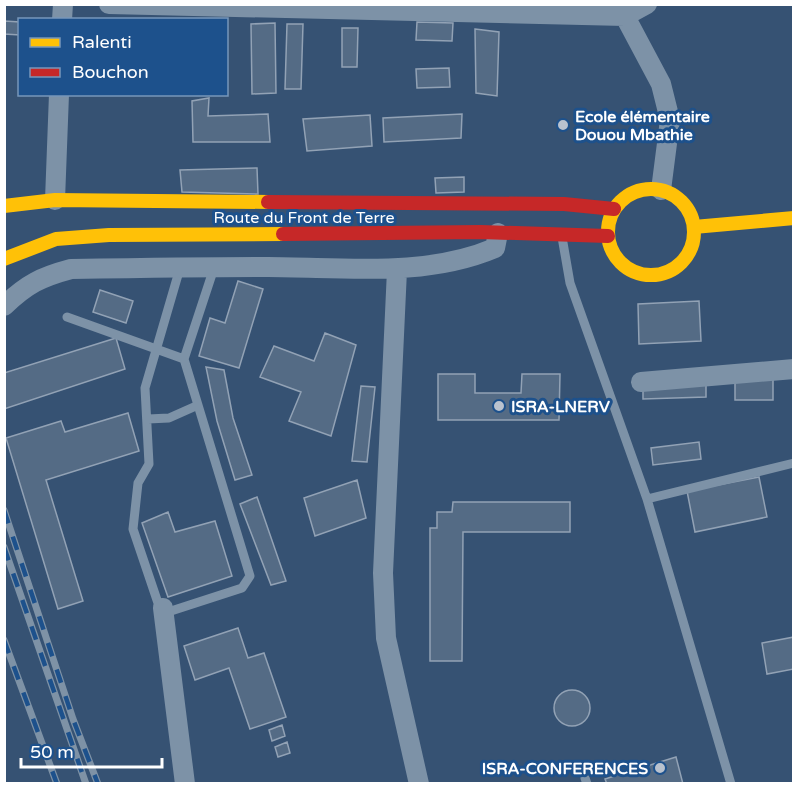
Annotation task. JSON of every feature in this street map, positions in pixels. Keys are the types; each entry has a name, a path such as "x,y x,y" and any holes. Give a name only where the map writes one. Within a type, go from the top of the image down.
{"main road":[{"path":"648,188 661,190 684,203 694,227 694,238 685,259 677,267 655,275 633,271 624,265 611,247 608,236 614,209 635,192 648,188"},
{"path":"4,206 55,200 564,204 614,209"},
{"path":"694,227 794,218"},
{"name":"Route du Front de Terre","path":"4,259 57,239 109,235 498,233 608,236"}],"street":[{"path":"109,4 622,10 646,4"},
{"path":"622,10 661,84 670,120 661,190"},
{"path":"55,200 59,96"},
{"path":"562,234 564,204"},
{"path":"4,306 21,290 42,276 71,268 214,267 397,270 480,255 495,248 498,233"},
{"path":"397,270 383,573 386,638 419,783"},
{"path":"641,382 794,369"},
{"path":"163,608 185,783"}],"lane":[{"path":"562,234 570,283 647,499 731,783"},
{"path":"180,268 155,347 145,388 149,464 138,483 133,529 158,603 171,611 242,588 250,576 196,406 184,359 214,267"},
{"path":"67,317 184,359"},
{"path":"148,419 175,416 196,406"},
{"path":"647,499 794,462"}],"building":[{"path":"4,21 18,22 18,35 4,34"},
{"path":"417,22 453,23 452,41 416,40"},
{"path":"275,23 276,93 252,94 251,24"},
{"path":"287,24 303,24 301,89 285,89"},
{"path":"342,28 358,28 357,67 342,67"},
{"path":"475,29 499,32 497,96 476,93"},
{"path":"449,68 450,87 417,88 416,69"},
{"path":"209,98 208,116 268,114 270,142 193,142 192,101"},
{"path":"462,114 461,138 384,142 383,118"},
{"path":"370,115 372,146 307,151 303,119"},
{"path":"257,168 258,194 182,192 180,170"},
{"path":"464,177 464,192 436,193 435,178"},
{"path":"238,281 263,289 239,368 199,356 210,318 225,323"},
{"path":"100,290 133,301 126,323 93,312"},
{"path":"699,301 701,341 639,344 638,304"},
{"path":"325,333 356,345 331,436 289,421 301,392 260,377 274,346 314,361"},
{"path":"116,338 125,369 4,409 4,373"},
{"path":"206,367 224,370 233,418 252,475 235,480 217,421"},
{"name":"ISRA-LNERV","path":"438,374 475,374 475,393 521,393 522,374 560,374 559,420 438,420"},
{"path":"735,379 773,379 773,400 735,400"},
{"path":"706,382 706,397 643,399 643,383"},
{"path":"361,386 375,387 367,462 352,461"},
{"path":"128,413 139,451 46,480 83,601 58,609 6,438 61,421 65,432"},
{"path":"699,442 701,459 653,465 651,448"},
{"path":"759,477 767,517 695,532 687,491"},
{"path":"357,480 366,518 315,536 304,498"},
{"path":"257,497 286,581 271,585 240,504"},
{"path":"453,502 570,502 570,532 463,532 462,661 430,661 430,528 437,528 437,512 452,512"},
{"path":"168,512 175,532 215,521 232,576 168,597 142,523"},
{"path":"238,628 248,658 264,653 286,717 250,729 229,668 195,680 184,646"},
{"path":"794,637 794,669 767,674 762,643"},
{"path":"572,690 584,696 590,708 584,720 572,726 560,720 554,708 560,696"},
{"path":"282,725 285,736 272,741 269,730"},
{"path":"287,742 290,753 278,757 275,747"},
{"name":"ISRA-CONFERENCES","path":"676,757 683,784 607,784 605,779"}],"railway":[{"path":"4,510 73,719 98,784"},
{"path":"4,547 86,784"},
{"path":"4,640 57,784"}],"traffic: slow":[{"path":"651,189 675,196 687,208 694,232 687,256 675,268 651,275 627,268 615,256 608,232 615,208 627,196 651,189"},
{"path":"4,206 55,200 268,202"},
{"path":"694,227 794,218"},
{"path":"4,259 56,239 109,235 283,234"}],"traffic: jam":[{"path":"268,202 564,204 614,209"},
{"path":"283,234 481,232 608,236"}],"place":[{"name":"Ecole élémentaire Douou Mbathie","path":"563,125"},
{"name":"ISRA-LNERV","path":"499,406"},
{"name":"ISRA-CONFERENCES","path":"660,768"}]}
